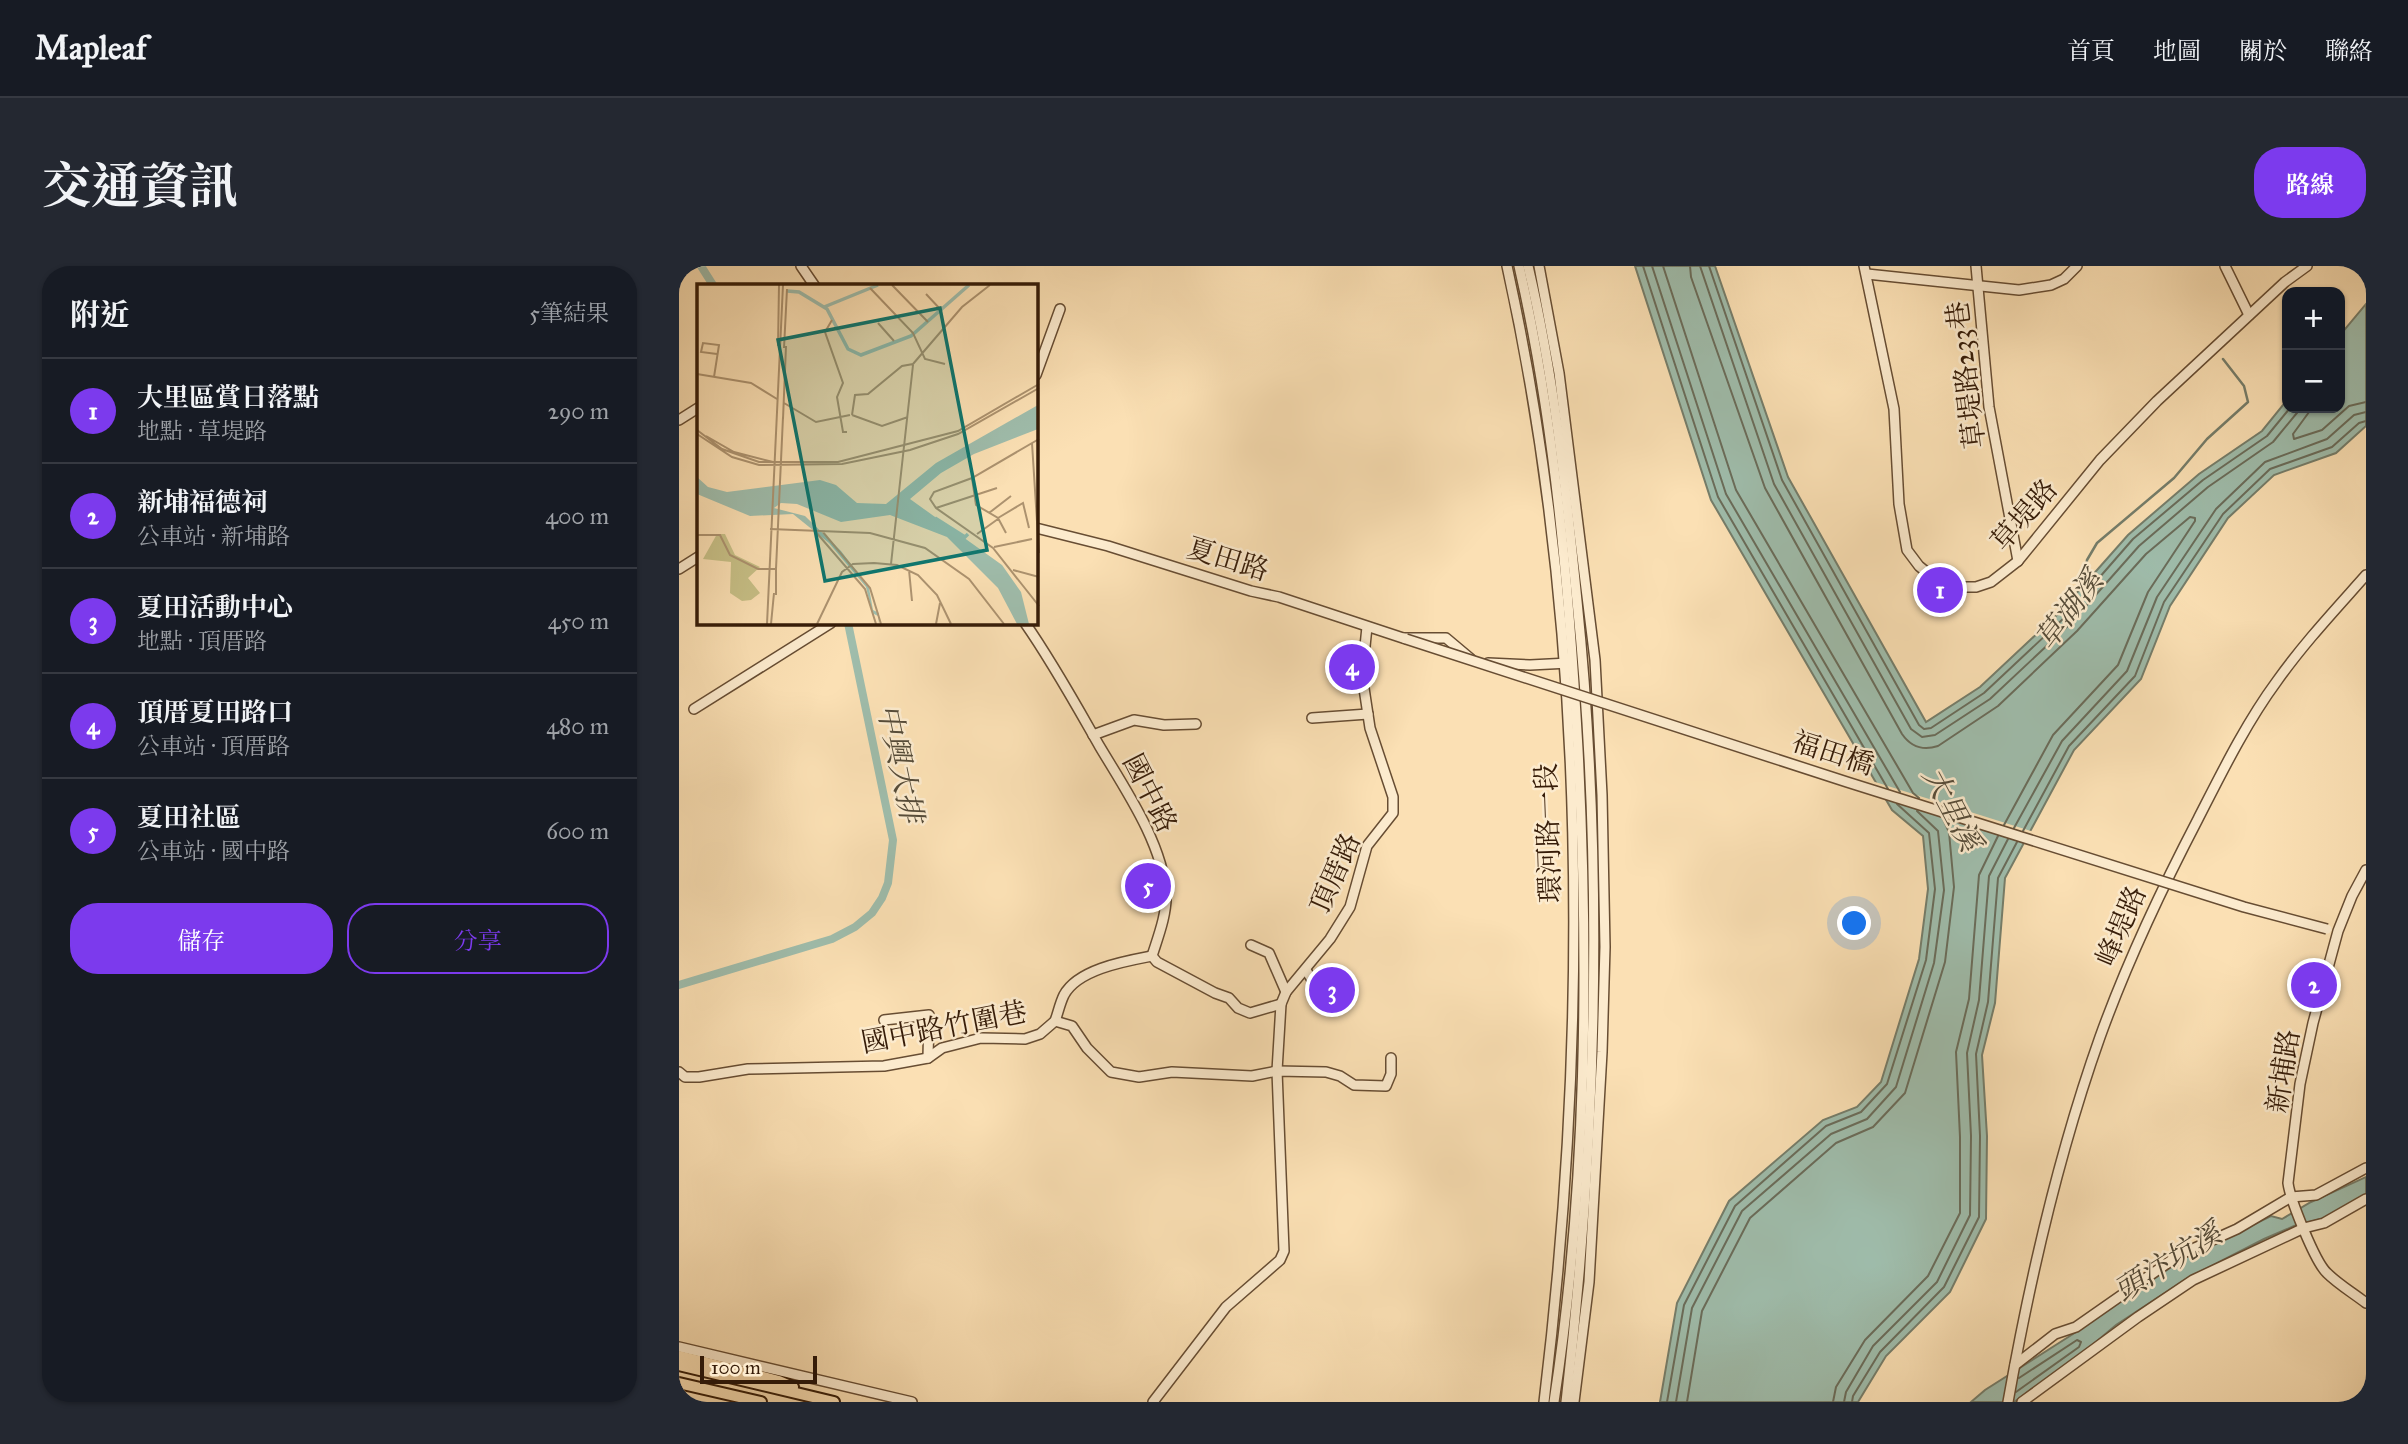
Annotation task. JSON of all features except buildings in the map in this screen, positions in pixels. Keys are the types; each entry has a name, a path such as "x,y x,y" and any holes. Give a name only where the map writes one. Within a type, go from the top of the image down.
{"main road":[{"path":"679,1356 779,1381 831,1401"},
{"path":"679,1365 831,1401"},
{"path":"679,1383 761,1402"}],"street":[{"path":"679,271 687,266"},
{"path":"801,266 813,284"},
{"name":"環河路一段","path":"1507,266 1539,442 1569,663 1573,855 1569,1126 1559,1278 1544,1402"},
{"name":"環河路一段","path":"1519,266 1549,435 1583,842 1583,1056 1568,1283 1554,1402"},
{"name":"環河路一段","path":"1528,266 1556,413 1571,531 1584,662 1590,766 1594,923 1592,1051 1583,1243 1566,1402"},
{"name":"環河路一段","path":"1539,266 1559,373 1595,660 1602,795 1605,947 1602,1052 1589,1282 1574,1402"},
{"name":"草堤路233巷","path":"1976,266 1989,407 2018,561"},
{"path":"1866,270 2019,290 2051,285 2064,279 2077,266"},
{"path":"2225,266 2249,315"},
{"name":"草堤路","path":"1866,270 1894,410 1899,504 1907,550 1919,566 1940,581 1976,587 1991,582 2018,561 2100,460 2157,401 2285,282 2307,266"},
{"path":"1038,370 1060,309"},
{"path":"679,421 697,409"},
{"name":"夏田路","path":"1038,528 1108,546 1251,591 1279,597 1405,638"},
{"path":"679,569 697,558"},
{"name":"峰堤路","path":"2015,1365 2059,1167 2101,1036 2161,891 2220,777 2275,684 2298,652 2366,575"},
{"path":"694,709 828,625"},
{"name":"國中路","path":"1026,625 1052,662 1134,805 1150,839 1166,894 1164,914 1152,957"},
{"name":"頂厝路","path":"1281,1004 1286,992 1306,970 1350,907 1367,846 1393,813 1393,797 1370,728 1362,675 1367,627"},
{"path":"1405,638 1446,638 1471,659 1492,664 1595,660"},
{"name":"福田橋","path":"1405,638 1887,794 2244,906 2338,931"},
{"path":"1312,718 1368,714"},
{"path":"1093,735 1134,720 1164,725 1195,724"},
{"name":"新埔路","path":"2303,1227 2288,1183 2300,1084 2338,931 2366,870"},
{"path":"1251,945 1269,953 1286,992"},
{"path":"1055,1021 1065,993 1075,983 1116,962 1152,957 1187,979 1229,998 1238,1008 1250,1013 1281,1004 1277,1070 1284,1251 1280,1261 1226,1307 1153,1402"},
{"path":"1306,970 1327,1005"},
{"path":"884,1020 929,1015 927,1058"},
{"name":"國中路竹圍巷","path":"679,1072 685,1077 699,1077 748,1069 884,1066 927,1058 941,1048 981,1038 1025,1039 1040,1034 1055,1021 1072,1026 1087,1048 1111,1072 1139,1077 1172,1072 1252,1076 1277,1070 1326,1072 1340,1076 1354,1085 1386,1086 1391,1074 1391,1058"},
{"path":"2008,1402 2015,1365 2055,1334 2076,1327 2179,1255 2293,1200 2316,1195 2366,1168"},
{"path":"2022,1402 2193,1280 2303,1227 2325,1223 2366,1199"},
{"path":"2303,1227 2324,1271 2366,1303"},
{"path":"679,1347 912,1402"}],"water":[{"path":"1635,266 1715,266 1788,477 1926,722 1980,687 2059,613 2128,535 2199,474 2262,431 2282,406 2282,413 2345,413 2345,329 2366,304 2366,426 2336,453 2274,475 2228,518 2170,606 2141,679 2074,750 2005,878 1995,1003 1982,1055 1987,1136 1986,1219 1950,1292 1886,1356 1858,1402 1660,1402 1677,1303 1729,1201 1823,1120 1857,1107 1881,1082 1919,959 1928,889 1923,836 1892,810 1711,500"},
{"path":"2366,1177 2366,1194 2325,1218 2294,1226 2264,1239 2186,1279 2116,1325 2084,1352 2014,1402 1971,1402 1985,1390 2186,1257 2271,1216 2282,1219 2311,1202"}],"pier":[{"path":"1872,781 2034,832 2028,844 1881,798"}],"waterway":[{"name":"中興大排","path":"701,266 712,284"},
{"name":"草湖溪","path":"2090,579 2085,576 2087,560 2097,543 2174,478 2207,439 2248,402 2244,386 2223,359"},
{"name":"中興大排","path":"679,985 832,939 855,927 872,913 882,898 888,883 893,840 848,625"}],"place":[{"name":"大里區賞日落點","path":"1940,590"},
{"name":"頂厝夏田路口","path":"1352,667"},
{"name":"夏田社區","path":"1148,886"},
{"name":"新埔福德祠","path":"2314,985"},
{"name":"夏田活動中心","path":"1332,990"}],"water label":[{"name":"大里溪","path":"1952,809"},
{"name":"頭汴坑溪","path":"2168,1262"}]}
